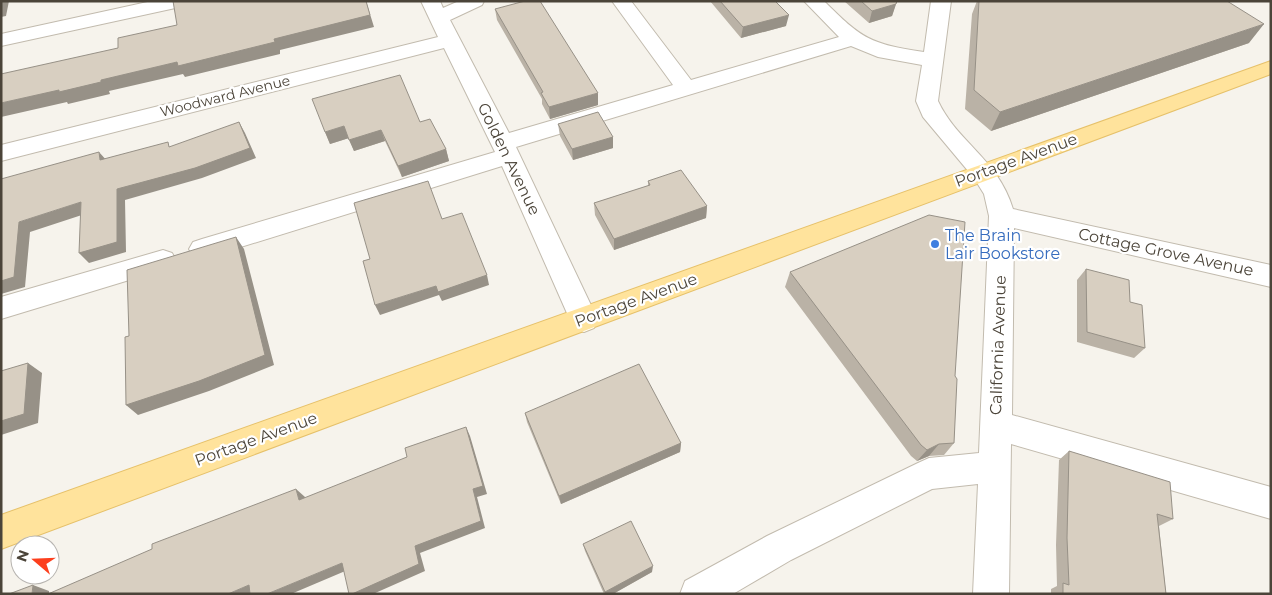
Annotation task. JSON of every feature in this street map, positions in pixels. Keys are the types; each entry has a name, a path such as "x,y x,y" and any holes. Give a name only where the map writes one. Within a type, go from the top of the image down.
{"main road":[{"name":"Portage Avenue","path":"1,532 1271,67"}],"street":[{"path":"1,40 180,1"},
{"path":"434,10 475,1"},
{"path":"621,1 686,88"},
{"path":"813,1 854,39 871,48 931,60"},
{"name":"California Avenue","path":"941,1 931,60 927,101 934,116 983,172 996,194 1002,216 991,594"},
{"name":"Golden Avenue","path":"434,10 506,150 584,320"},
{"path":"1,308 506,150 686,88 854,39"},
{"name":"Woodward Avenue","path":"1,153 449,40"},
{"name":"Cottage Grove Avenue","path":"1002,216 1271,276"},
{"path":"996,425 1271,503"},
{"path":"698,594 779,548 929,474 995,467"}],"building":[{"path":"173,1 366,1 370,15 274,39 275,42 178,66 177,62 59,92 59,90 1,103 1,74 118,48 118,38 177,25"},
{"path":"525,1 540,1 598,93 549,107 541,93 543,92 495,9"},
{"path":"720,1 775,1 789,15 743,27"},
{"path":"861,1 897,1 896,4 872,11"},
{"path":"979,1 1227,1 1264,24 1000,112 974,90"},
{"path":"400,75 420,122 430,119 446,149 398,166 381,130 349,140 344,126 325,132 312,99"},
{"path":"598,112 613,137 572,149 558,124"},
{"path":"239,122 250,148 195,168 117,189 117,242 79,253 81,202 19,222 14,277 1,281 1,179 99,152 100,160 168,142 169,147"},
{"path":"681,170 707,206 614,239 594,203 650,185 648,181"},
{"path":"428,181 442,219 462,213 487,275 438,292 436,286 375,305 363,261 370,259 354,203"},
{"path":"929,215 965,222 955,376 957,379 954,443 939,444 927,450 921,445 790,272"},
{"path":"236,237 265,355 199,381 126,405 125,337 129,336 127,270"},
{"path":"1086,269 1129,280 1130,302 1142,305 1145,348 1087,332"},
{"path":"28,363 24,414 1,421 1,371"},
{"path":"639,364 681,443 559,496 525,413"},
{"path":"466,427 483,486 473,489 481,521 415,546 419,564 352,594 349,594 342,563 267,594 250,594 249,585 228,594 48,594 152,549 152,544 296,489 299,500 407,457 405,448"},
{"path":"1069,451 1170,482 1173,519 1157,514 1166,594 1063,594 1063,583 1069,585 1067,538"},
{"path":"631,521 653,566 605,592 583,544"},
{"path":"33,585 32,594 9,594"}],"place":[{"name":"The Brain Lair Bookstore","path":"935,244"}]}
